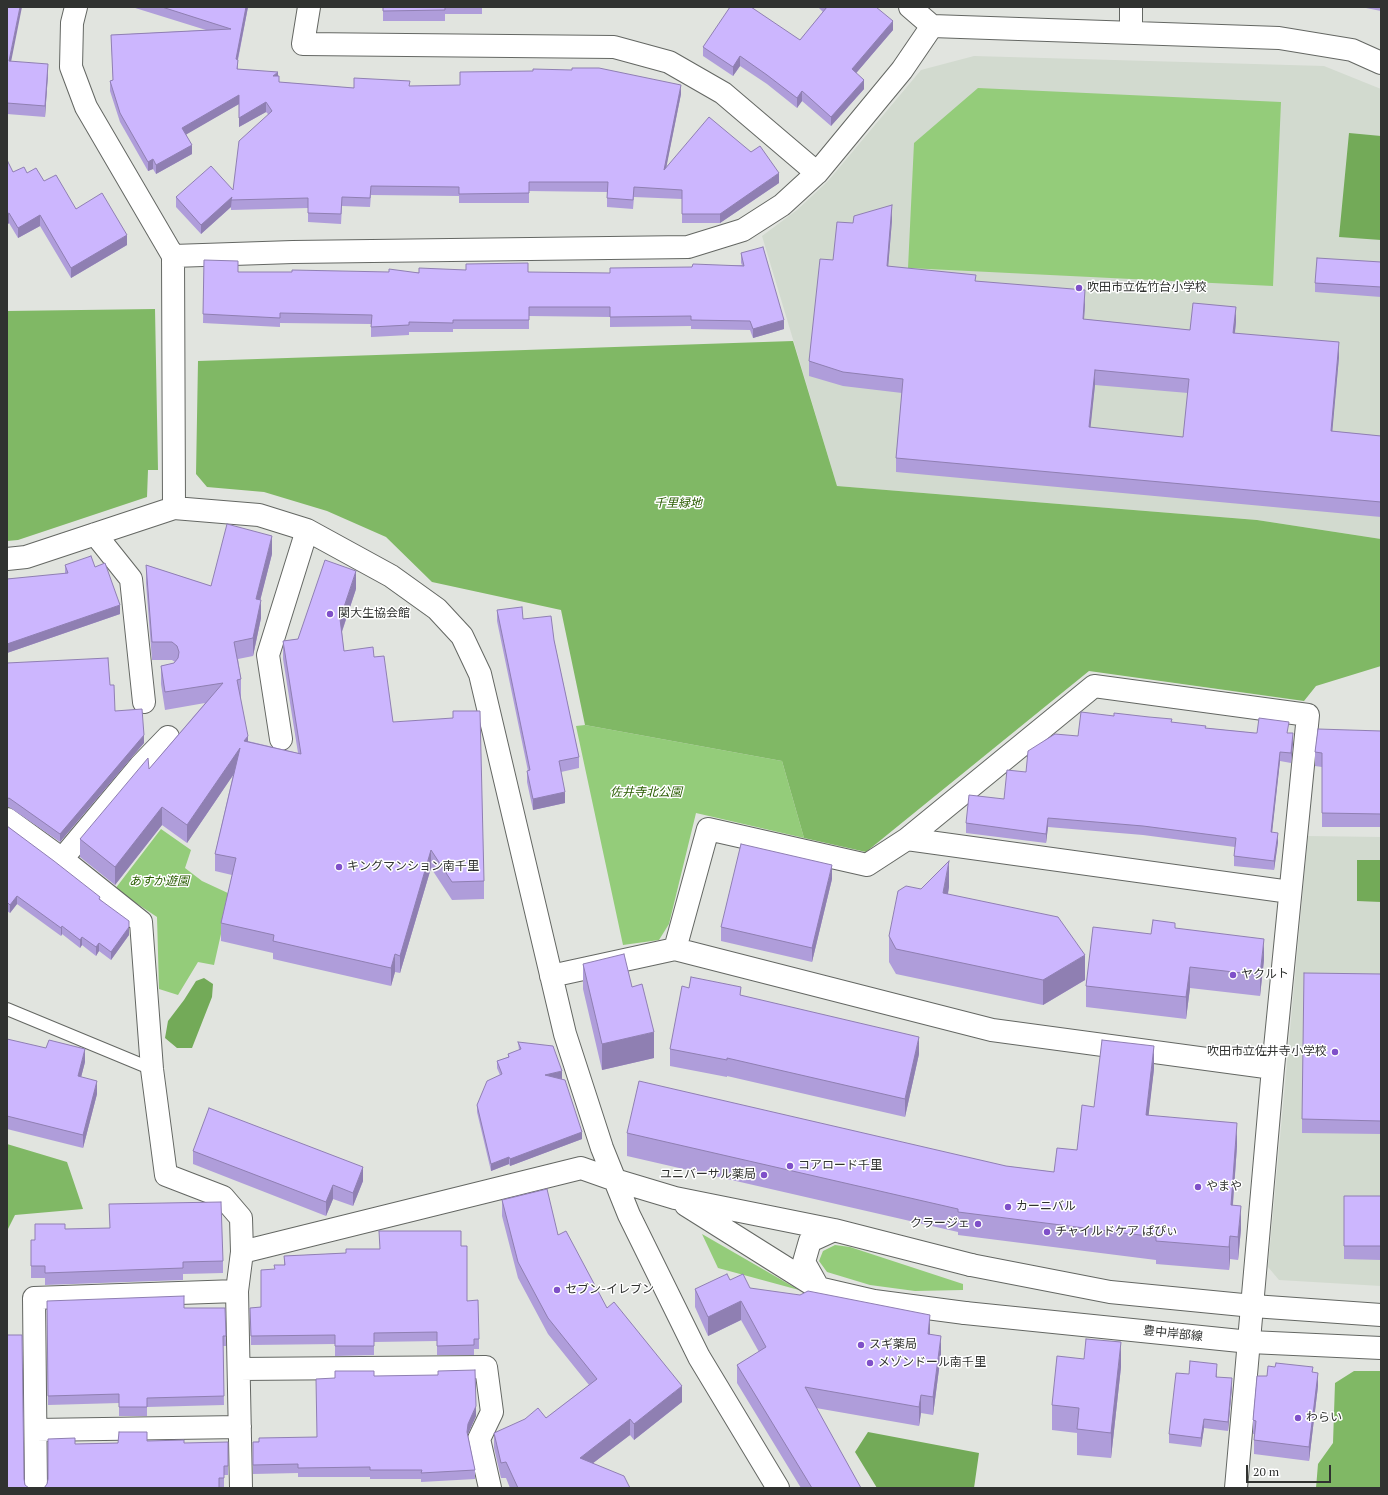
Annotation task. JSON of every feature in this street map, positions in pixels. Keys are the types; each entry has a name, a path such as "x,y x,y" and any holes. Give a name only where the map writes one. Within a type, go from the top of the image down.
{"street":[{"path":"76,7 72,24 71,67 86,108 173,256 174,508"},
{"path":"310,7 303,44 614,47 669,62 723,93 817,173"},
{"path":"910,7 932,26 1279,38 1352,50 1381,63"},
{"path":"1131,7 1131,33"},
{"path":"173,256 293,252 688,247 743,230 782,205 817,173 902,70 932,26"},
{"path":"7,559 26,557 174,508 259,515 307,530 391,576 437,609 462,636 480,674 566,1034 615,1180 630,1215 699,1357 778,1488"},
{"path":"281,738 268,655 307,530"},
{"path":"95,534 131,579 151,672 144,702"},
{"path":"676,949 708,829 867,865 907,840 1094,686 1308,715 1273,1068 1236,1488"},
{"path":"62,859 140,766 168,738"},
{"path":"7,819 62,859 141,922 152,1070 166,1175 224,1197 242,1218 242,1252 237,1291 241,1488"},
{"path":"907,840 1290,892"},
{"path":"551,976 676,949 992,1030 1273,1068"},
{"path":"242,1252 581,1168 674,1198 834,1230 971,1265 1110,1292 1253,1306 1381,1315"},
{"name":"豊中岸部線","path":"674,1198 818,1288 874,1300 965,1313 1250,1342 1381,1348"},
{"path":"818,1288 804,1262 810,1241 834,1230"},
{"path":"36,1488 34,1298 237,1291"},
{"path":"239,1369 486,1368 492,1412 479,1439 490,1488"},
{"path":"36,1430 240,1427"}],"lane":[{"path":"7,1009 152,1070"}],"shaded area":[{"name":"吹田市立佐竹台小学校","path":"974,56 1324,66 1381,89 1381,539 1257,520 837,486 762,236 797,210 828,181 921,70"},
{"path":"1349,133 1381,136 1381,240 1339,237"},
{"name":"吹田市立佐井寺小学校","path":"1308,836 1381,837 1381,1286 1279,1280 1268,1267"},
{"path":"1357,860 1381,860 1381,902 1357,901"},
{"path":"204,978 213,984 212,997 192,1048 177,1048 165,1038 168,1021 196,981"},
{"path":"868,1432 979,1453 974,1488 877,1488 855,1452"}],"green space":[{"path":"978,88 1281,102 1273,286 908,268 914,143"},
{"path":"155,309 158,470 148,470 147,497 18,540 7,541 7,311"},
{"name":"千里緑地","path":"793,341 837,486 1257,520 1381,539 1381,666 1316,686 1304,701 1089,671 866,852 804,838 782,761 585,725 561,610 432,582 386,537 327,511 264,492 207,487 196,474 198,361"},
{"name":"佐井寺北公園","path":"585,725 782,761 804,838 696,813 669,924 659,940 623,945 576,726"},
{"name":"あすか遊園","path":"161,829 191,850 185,868 202,881 230,894 214,965 198,962 178,995 159,989 157,917 115,889"},
{"path":"7,1144 67,1162 83,1209 15,1215 7,1231"},
{"path":"702,1234 799,1290 718,1268"},
{"path":"835,1245 850,1247 963,1284 963,1290 915,1291 870,1285 827,1272 819,1261 823,1251"},
{"path":"1354,1371 1381,1371 1381,1488 1316,1488 1318,1464 1333,1443 1335,1383"}],"building":[{"path":"7,7 20,7 9,61 48,64 45,106 7,103"},
{"path":"162,7 246,7 236,59 238,60 237,69 278,72 273,76 279,76 279,82 354,88 354,78 410,81 409,86 460,85 460,72 533,71 533,69 572,70 572,68 599,68 681,85 664,170 709,117 751,152 760,146 779,173 720,214 682,214 682,190 634,187 633,200 607,198 608,182 529,182 529,193 459,194 459,187 371,186 370,198 342,197 341,214 308,213 308,198 231,200 232,197 201,225 176,197 211,166 233,190 239,141 272,111 266,102 239,118 239,95 182,128 192,145 156,165 153,159 148,162 120,113 110,81 113,80 111,35 231,29"},
{"path":"383,7 445,7 445,10 383,11"},
{"path":"730,7 751,7 800,40 827,7 876,7 893,21 852,69 864,80 831,117 802,91 797,98 740,56 733,67 703,47"},
{"path":"8,162 13,172 24,167 27,173 36,168 44,181 56,175 76,209 102,193 127,235 71,268 40,215 18,228 9,213 7,214"},
{"path":"892,205 887,266 976,275 975,281 1085,290 1083,319 1190,330 1193,303 1236,307 1233,333 1339,342 1331,431 1381,436 1381,502 896,458 903,379 843,372 809,361 820,259 833,260 837,222 853,223 854,216","holes":["1095,370 1189,379 1183,437 1089,427"]},
{"path":"763,247 784,320 753,329 750,321 691,320 691,316 610,317 610,307 529,307 529,320 453,320 453,323 409,322 409,325 371,327 372,315 280,313 280,318 203,314 204,260 238,261 238,272 292,272 292,270 389,272 389,269 419,273 419,268 466,270 466,264 528,263 528,272 610,273 610,268 692,267 693,264 744,266 741,253"},
{"path":"1317,258 1381,262 1381,287 1315,283"},
{"path":"227,524 272,536 256,599 261,600 253,638 234,642 241,679 237,680 248,736 244,741 301,754 283,641 298,639 325,560 356,571 340,619 344,651 373,647 374,657 384,656 393,722 453,718 453,711 480,711 484,881 452,882 431,850 400,956 395,954 391,968 273,941 274,935 221,923 236,858 215,854 240,748 187,825 162,807 115,867 80,839 148,758 149,769 223,683 165,692 161,666 174,663 178,658 179,652 177,646 172,642 152,642 146,565 211,586"},
{"path":"91,556 95,567 105,563 120,605 7,644 7,579 68,573 65,565"},
{"path":"522,607 523,619 551,616 554,640 579,757 559,761 565,792 533,799 527,771 530,770 497,610"},
{"path":"108,658 110,685 114,685 115,711 142,709 144,735 60,834 9,798 7,799 7,663"},
{"path":"1081,712 1114,716 1114,713 1172,719 1171,722 1206,726 1205,728 1255,733 1257,733 1259,718 1289,722 1287,733 1293,733 1291,753 1280,752 1271,832 1278,833 1274,861 1234,856 1236,838 1143,826 1048,818 1046,834 966,823 969,795 1004,799 1007,770 1026,772 1028,751 1055,734 1078,736"},
{"path":"1318,729 1381,731 1381,814 1322,813 1322,753 1315,752"},
{"path":"7,826 54,861 100,897 99,899 129,921 129,927 111,952 99,943 96,947 82,937 80,940 17,896 10,905 7,902"},
{"path":"741,844 832,865 812,948 721,927"},
{"path":"949,861 943,893 1058,917 1085,955 1043,980 896,949 889,936 898,891 906,886 921,889"},
{"path":"1153,920 1175,923 1175,928 1264,939 1260,975 1190,967 1186,997 1086,986 1093,927 1151,934"},
{"path":"624,954 632,987 642,984 654,1032 602,1044 583,964"},
{"path":"1304,973 1381,974 1381,1121 1302,1119"},
{"path":"691,977 741,987 740,995 919,1037 905,1099 727,1058 727,1060 670,1049 682,986 689,988"},
{"path":"7,1039 46,1048 49,1040 85,1049 78,1076 97,1081 83,1135 7,1116"},
{"path":"1102,1040 1154,1046 1146,1115 1237,1123 1231,1205 1241,1206 1238,1237 1230,1236 1229,1247 1156,1241 1156,1237 958,1212 958,1209 627,1133 639,1081 1006,1166 1054,1172 1057,1148 1077,1150 1082,1105 1094,1107"},
{"path":"518,1042 553,1046 562,1071 545,1075 565,1080 582,1132 510,1159 509,1157 491,1164 477,1105 487,1081 502,1074 497,1061 509,1057 508,1054 521,1049"},
{"path":"209,1108 363,1167 353,1193 333,1185 326,1202 193,1151"},
{"path":"547,1189 558,1235 566,1231 607,1308 614,1302 682,1386 634,1424 630,1419 580,1458 624,1476 630,1488 518,1488 506,1462 501,1463 494,1433 525,1419 538,1408 546,1418 597,1379 548,1318 518,1262 502,1200"},
{"path":"1344,1196 1381,1196 1381,1246 1344,1246"},
{"path":"221,1202 223,1261 183,1262 183,1268 45,1273 45,1266 31,1266 31,1240 35,1240 35,1224 65,1224 65,1229 110,1228 109,1204"},
{"path":"379,1231 461,1231 461,1246 467,1246 467,1301 478,1300 479,1339 474,1339 474,1345 437,1346 437,1332 374,1333 374,1346 335,1346 335,1335 251,1336 250,1308 261,1307 261,1270 275,1269 274,1265 285,1265 284,1256 346,1253 346,1249 380,1249"},
{"path":"727,1274 730,1280 743,1274 750,1288 800,1295 808,1291 930,1315 928,1334 941,1336 933,1397 921,1395 919,1407 805,1387 861,1488 812,1488 737,1365 766,1347 741,1301 708,1317 695,1289"},
{"path":"184,1296 184,1308 225,1308 226,1336 223,1336 224,1396 147,1398 147,1407 119,1407 119,1394 48,1396 47,1301"},
{"path":"7,1335 22,1335 24,1479 25,1485 29,1488 7,1488"},
{"path":"1086,1339 1121,1342 1111,1433 1077,1429 1079,1408 1052,1405 1057,1356 1084,1359"},
{"path":"1190,1361 1217,1364 1216,1377 1232,1378 1228,1422 1204,1419 1201,1438 1169,1434 1176,1373 1189,1374"},
{"name":"わらい","path":"1276,1363 1313,1367 1312,1372 1318,1373 1309,1447 1254,1440 1256,1421 1253,1420 1257,1376 1267,1376 1268,1366 1275,1367"},
{"path":"475,1370 476,1406 468,1424 467,1432 475,1470 421,1473 422,1470 370,1470 370,1467 298,1468 298,1464 253,1465 253,1442 259,1442 259,1438 317,1437 316,1379 335,1378 335,1371 374,1371 374,1376 438,1375 438,1371"},
{"path":"119,1432 147,1432 147,1441 184,1440 184,1443 228,1442 228,1466 224,1466 224,1478 219,1478 219,1488 44,1488 48,1479 48,1439 75,1438 75,1444 118,1443"}],"place":[{"name":"吹田市立佐竹台小学校","path":"1079,288"},
{"name":"関大生協会館","path":"330,614"},
{"name":"キングマンション南千里","path":"339,867"},
{"name":"ヤクルト","path":"1233,975"},
{"name":"吹田市立佐井寺小学校","path":"1335,1052"},
{"name":"コアロード千里","path":"790,1166"},
{"name":"ユニバーサル薬局","path":"764,1175"},
{"name":"やまや","path":"1198,1187"},
{"name":"カーニバル","path":"1008,1207"},
{"name":"クラージェ","path":"978,1224"},
{"name":"チャイルドケア ぱぴぃ","path":"1047,1232"},
{"name":"セブン-イレブン","path":"557,1290"},
{"name":"スギ薬局","path":"861,1345"},
{"name":"メゾンドール南千里","path":"870,1363"},
{"name":"わらい","path":"1298,1418"}]}
